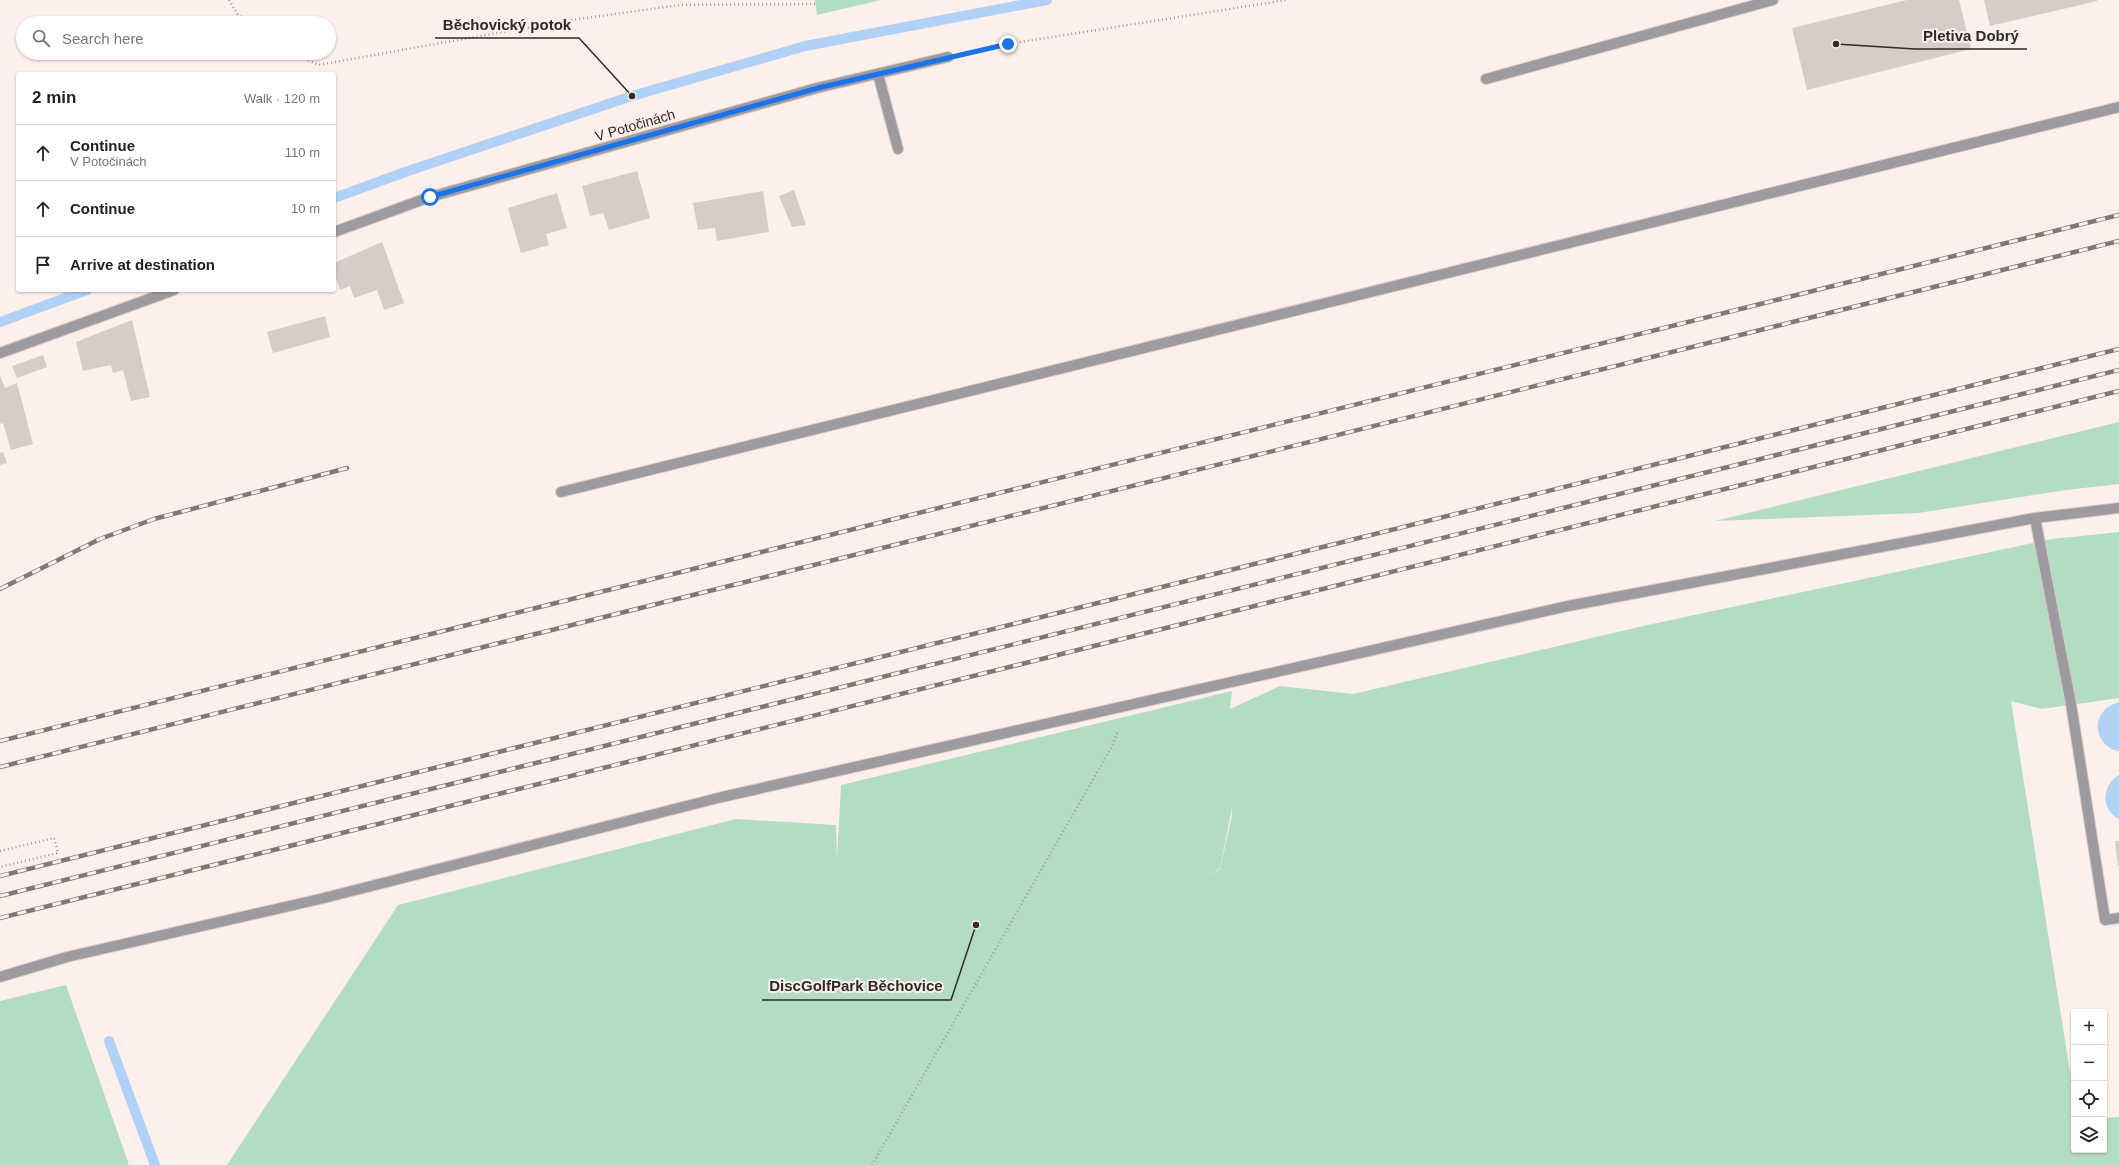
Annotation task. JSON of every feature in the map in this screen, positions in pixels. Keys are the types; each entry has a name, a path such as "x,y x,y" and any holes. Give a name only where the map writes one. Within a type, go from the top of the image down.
{"street":[{"path":"1486,79 1773,0"},
{"name":"V Potočinách","path":"336,231 430,197 818,88 948,57"},
{"path":"878,74 898,149"},
{"path":"561,492 2119,107"},
{"path":"0,353 168,292"},
{"path":"0,977 67,957 320,899 722,797 1568,606 2034,518 2119,508"},
{"path":"2034,518 2071,704 2105,920 2119,918"}],"path":[{"path":"229,0 240,16"},
{"path":"948,57 1008,44 1286,0"},
{"path":"308,60 318,65 564,21 680,5 816,4"},
{"path":"872,1165 1111,748 1130,705"},
{"path":"0,851 54,838 58,853 0,867"}],"green space":[{"path":"815,0 881,0 817,15"},
{"path":"2119,422 2119,484 2066,490 1918,513 1715,521"},
{"path":"2119,532 2119,698 2042,709 2011,701 2071,1078 2071,1153 2107,1153 2107,1118 2119,1117 2119,1165 227,1165 398,905 736,819 836,825 837,858 841,785 1232,691 1230,709 1280,686 1353,694 1643,626 2052,539","holes":["1231,806 1232,815 1220,869 1211,875 1220,868 1231,813"]},
{"path":"66,985 129,1165 0,1165 0,1001"}],"water":[{"path":"2119,702 2119,751 2107,746 2103,741 2098,730 2098,724 2104,710"},
{"path":"2119,775 2119,819 2113,815 2109,809 2106,803 2106,797 2109,785 2113,779"}],"building":[{"path":"1907,0 1959,0 1971,49 1807,90 1792,28"},
{"path":"1984,0 2097,0 2097,1 1990,26"},
{"path":"637,171 650,218 609,230 603,213 590,216 582,186"},
{"path":"794,190 806,225 792,227 779,196"},
{"path":"763,191 769,232 717,241 715,228 698,230 693,203"},
{"path":"557,193 567,228 546,234 549,245 521,253 508,208"},
{"path":"382,242 404,303 384,310 377,290 354,298 350,286 340,290 336,278 336,262"},
{"path":"325,316 330,337 273,353 267,332"},
{"path":"132,320 150,397 131,401 123,370 113,373 111,365 83,371 76,342"},
{"path":"43,355 47,367 17,378 12,366"},
{"path":"0,376 5,388 17,383 33,444 11,450 3,423 0,424"},
{"path":"3,452 7,463 0,465 0,453"},
{"path":"2115,841 2119,841 2119,866 2118,866"}],"waterway":[{"path":"336,197 408,171 632,96 805,46 1047,0"},
{"path":"0,322 82,292"},
{"path":"109,1041 155,1165"}],"railway":[{"path":"0,741 2119,215"},
{"path":"0,767 2119,241"},
{"path":"0,876 2119,349"},
{"path":"0,896 2119,370"},
{"path":"0,918 2119,391"},
{"path":"0,589 100,539 154,519 347,468"}],"place":[{"name":"Pletiva Dobrý","path":"1836,44"},
{"name":"Běchovický potok","path":"632,96"},
{"name":"DiscGolfPark Běchovice","path":"976,925"}],"route":[{"path":"430,197 818,88 1008,44"}]}
